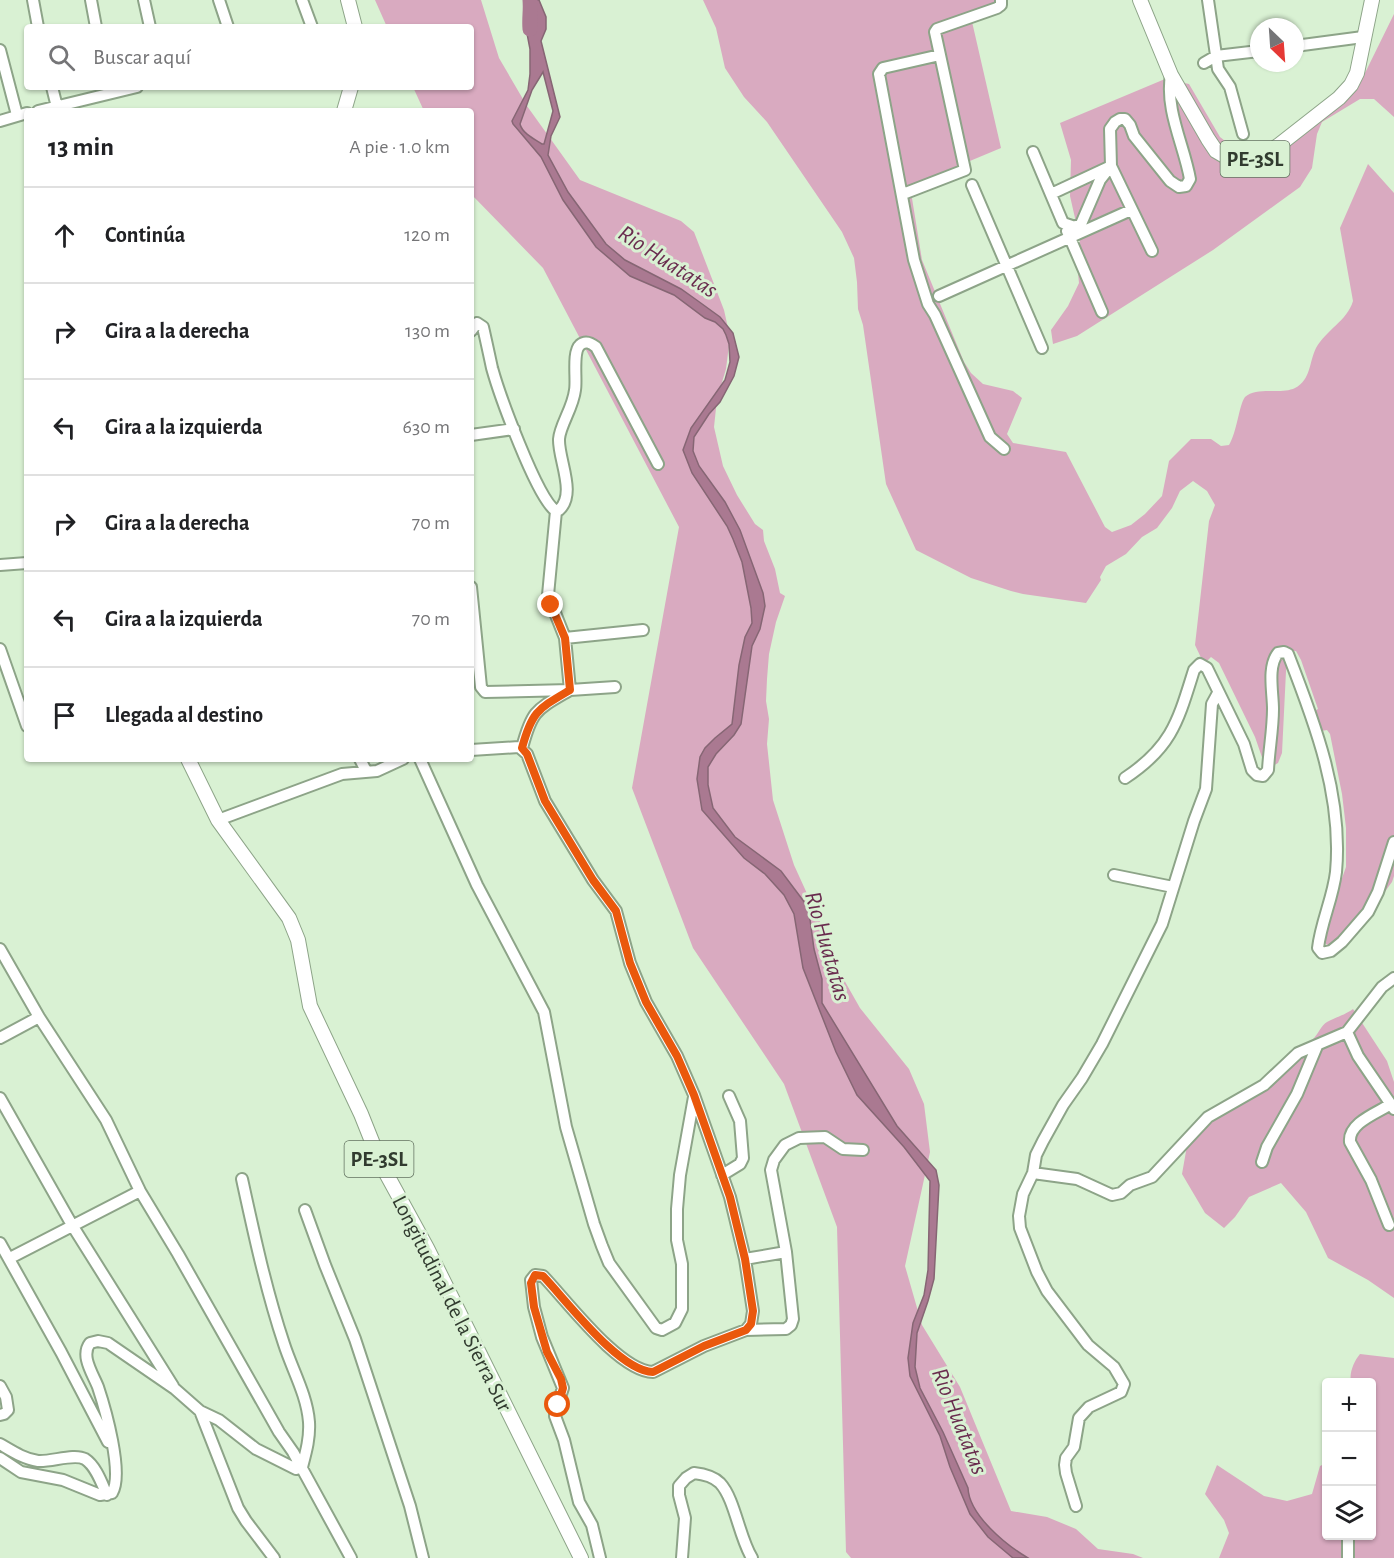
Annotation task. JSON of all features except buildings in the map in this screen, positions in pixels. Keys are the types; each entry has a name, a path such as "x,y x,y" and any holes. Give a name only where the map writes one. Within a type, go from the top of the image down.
{"main road":[{"path":"348,0 354,24"},
{"name":"PE-3SL","path":"1140,0 1171,75 1216,151 1241,162 1259,159 1339,98 1351,85 1357,73 1372,0"},
{"path":"345,108 350,90"},
{"name":"Longitudinal de la Sierra Sur","path":"190,762 218,819 289,918 298,940 309,1006 361,1114 381,1164 427,1248 581,1558"}],"street":[{"path":"33,0 37,24"},
{"path":"91,0 95,24"},
{"path":"144,0 149,24"},
{"path":"219,0 227,24"},
{"path":"302,0 311,24"},
{"path":"903,194 965,170 935,36 937,29 997,8 1001,4 1000,0"},
{"path":"1208,0 1220,73 1232,93 1243,134"},
{"path":"1304,45 1363,37"},
{"path":"0,50 22,114 0,121"},
{"path":"1204,63 1216,56 1250,52"},
{"path":"940,55 883,68 879,74 914,260 928,304 990,437 1004,449"},
{"path":"1152,251 1111,166 1110,129 1115,122 1125,119 1134,136 1170,181 1179,187 1186,186 1189,183 1189,174 1174,119 1169,89 1171,75"},
{"path":"53,90 57,107"},
{"path":"52,108 109,90"},
{"path":"1033,152 1102,312"},
{"path":"1051,194 1111,166"},
{"path":"1063,223 1075,226 1081,224 1100,180 1111,166"},
{"path":"972,185 1041,348"},
{"path":"939,296 1131,210"},
{"path":"474,327 477,323 483,327 493,369 514,429 543,496 551,508 556,511"},
{"path":"556,511 563,507 566,489 565,467 559,439 575,392 576,352 578,346 585,342 596,347 658,464"},
{"path":"474,435 514,429"},
{"path":"556,511 548,595 565,638 570,690"},
{"path":"0,565 24,562"},
{"path":"474,616 481,687 485,692 615,687"},
{"path":"565,638 643,630"},
{"path":"0,649 24,717"},
{"path":"1125,778 1160,750 1178,719 1197,666 1203,664 1244,744 1252,770 1257,775 1263,776 1268,770 1274,661 1278,653 1282,651 1288,654 1320,742 1334,822 1335,875 1320,933 1318,948 1322,953 1331,951 1342,942 1368,912 1378,892 1394,842"},
{"path":"522,748 531,720 541,707 570,690"},
{"path":"1076,1506 1065,1465 1066,1458 1074,1447 1079,1418 1089,1407 1121,1392 1125,1384 1114,1367 1088,1345 1047,1292 1020,1228 1019,1216 1023,1194 1033,1173 1036,1155 1063,1105 1102,1044 1162,924 1206,789 1212,704 1218,693"},
{"path":"474,750 522,748 527,754 545,801 593,880 616,911 630,963 646,1002 677,1056 694,1095 730,1197 745,1259 753,1311 751,1324 746,1330"},
{"path":"362,762 366,771"},
{"path":"218,819 342,774 377,771 396,762"},
{"path":"421,762 477,885 544,1012 566,1127 594,1224 609,1263 656,1329 662,1330 675,1323 682,1309 682,1264 677,1240 677,1209 680,1175 694,1095"},
{"path":"1114,876 1173,887"},
{"path":"0,949 39,1017 106,1120 140,1191 279,1432 302,1467 351,1558"},
{"path":"1033,1173 1077,1179 1102,1189 1108,1194 1120,1193 1130,1185 1148,1179 1156,1174 1208,1116 1264,1085 1298,1053 1347,1032 1382,987 1394,978"},
{"path":"0,1038 39,1017"},
{"path":"1347,1032 1358,1056 1392,1107 1354,1127 1350,1136 1350,1142 1371,1180 1389,1225"},
{"path":"1262,1162 1267,1147 1297,1094 1317,1046"},
{"path":"722,1174 740,1164 743,1158 740,1121 729,1096"},
{"path":"0,1098 72,1225 175,1389"},
{"path":"600,1558 592,1525 579,1502 557,1421 555,1412 563,1388 545,1344 534,1307 531,1280 535,1275 543,1276 614,1351 629,1364 647,1372 653,1372 704,1346 746,1330 786,1329 793,1320 786,1252 771,1170 777,1153 785,1145 800,1138 825,1137 843,1149 863,1150"},
{"path":"242,1179 284,1344 303,1394 309,1420 309,1437 302,1467"},
{"path":"10,1258 140,1191"},
{"path":"305,1210 355,1339 410,1506 423,1558"},
{"path":"0,1243 114,1453"},
{"path":"745,1259 786,1252"},
{"path":"0,1458 21,1472 63,1480 100,1495 112,1493 116,1488 114,1453 109,1425 86,1353 90,1343 98,1341 108,1343 175,1389 200,1411 219,1420 256,1449 296,1469 302,1467"},
{"path":"0,1386 6,1397 8,1410 0,1415"},
{"path":"200,1411 238,1508 274,1558"},
{"path":"0,1444 15,1454 38,1461 76,1457 85,1460 96,1472 106,1495"},
{"path":"682,1558 685,1518 679,1495 680,1486 694,1473 711,1477 720,1483 728,1496 740,1533 752,1558"},
{"path":"1348,1540 1348,1558"}],"shaded area":[{"path":"375,0 481,0 499,58 527,106 580,180 681,221 694,232 724,310 730,337 726,369 717,399 714,427 723,466 755,524 763,530 764,541 775,569 780,593 785,596 769,654 767,679 766,701 769,719 767,744 773,800 794,865 830,944 835,964 860,1008 909,1069 924,1104 930,1152 905,1266 922,1325 960,1387 1011,1511 1047,1517 1076,1529 1098,1549 1133,1554 1143,1558 851,1558 846,1552 837,1227 784,1084 693,948 632,788 679,527 543,268 474,197 474,108 423,108 414,90 474,90 474,24 386,24"},
{"path":"531,0 539,0 546,17 546,29 541,41 560,117 551,136 548,155 568,192 606,244 625,260 681,289 720,317 733,333 739,357 734,376 720,402 694,437 693,451 699,466 725,502 740,530 763,593 765,606 760,629 752,646 741,724 708,767 708,785 713,808 735,837 781,871 805,903 809,912 814,949 822,979 822,1003 897,1126 936,1170 939,1185 934,1279 917,1333 915,1367 920,1388 943,1432 975,1508 990,1528 1028,1558 1013,1558 988,1537 970,1514 940,1436 910,1376 908,1358 913,1323 924,1295 928,1270 930,1181 904,1147 857,1095 836,1052 803,968 794,914 784,895 765,874 744,858 702,810 697,779 700,757 705,748 732,724 739,665 745,637 752,623 742,562 733,539 692,473 683,450 691,428 725,380 730,362 729,344 723,329 715,322 705,318 674,295 630,276 596,247 563,200 541,157 513,124 512,121 528,90 530,49 524,18 525,12 533,8","holes":["543,72 553,111 544,144 529,136 521,127 520,124 532,90"]},
{"path":"703,0 1007,0 970,13 1001,148 910,186 922,260 964,362 971,373 983,384 1013,391 1022,398 1007,434 1013,443 1066,452 1105,527 1112,532 1131,525 1162,496 1169,461 1191,439 1211,439 1221,446 1229,445 1245,397 1262,391 1289,390 1300,385 1309,370 1316,348 1346,314 1353,301 1340,228 1368,164 1394,193 1394,876 1372,911 1348,936 1327,945 1321,938 1346,867 1346,828 1330,734 1327,730 1321,731 1312,712 1318,709 1301,660 1296,651 1287,651 1282,753 1278,763 1271,767 1265,766 1255,737 1219,663 1211,657 1204,664 1195,645 1209,521 1215,505 1207,491 1193,481 1180,491 1172,508 1157,528 1142,537 1126,554 1106,566 1100,577 1101,580 1086,603 1011,591 971,578 916,550 886,484 863,325 858,309 854,258 842,232 767,122 744,97 725,68 716,28"},
{"path":"1394,14 1394,117 1374,99 1360,99 1322,122 1317,134 1312,168 1300,187 1213,250 1077,336 1053,344 1051,330 1068,306 1079,283 1077,263 1080,240 1070,196 1071,160 1060,123 1165,79 1189,84 1220,137 1239,152 1252,148 1277,150 1352,92 1366,71"},
{"path":"1353,1009 1387,1061 1394,1082 1394,1298 1368,1280 1328,1258 1306,1212 1281,1183 1249,1197 1224,1228 1205,1213 1182,1174 1188,1140 1280,1066 1291,1050 1312,1040 1325,1023"},
{"path":"1360,1354 1394,1358 1394,1558 1219,1558 1229,1533 1224,1520 1205,1494 1217,1465 1264,1496 1287,1501 1312,1494 1322,1465 1322,1540 1376,1540 1376,1378 1351,1378 1352,1367"}],"waterway":[{"name":"Rio Huatatas","path":"530,0 530,29"}],"route":[{"path":"551,605 565,638 570,690 541,707 531,720 522,748 527,754 545,801 593,880 616,911 630,963 646,1002 684,1070 730,1197 745,1259 753,1311 751,1324 741,1333 704,1346 653,1372 647,1372 629,1364 543,1276 535,1275 531,1280 534,1307 547,1352 561,1379 563,1388 558,1405"}]}
